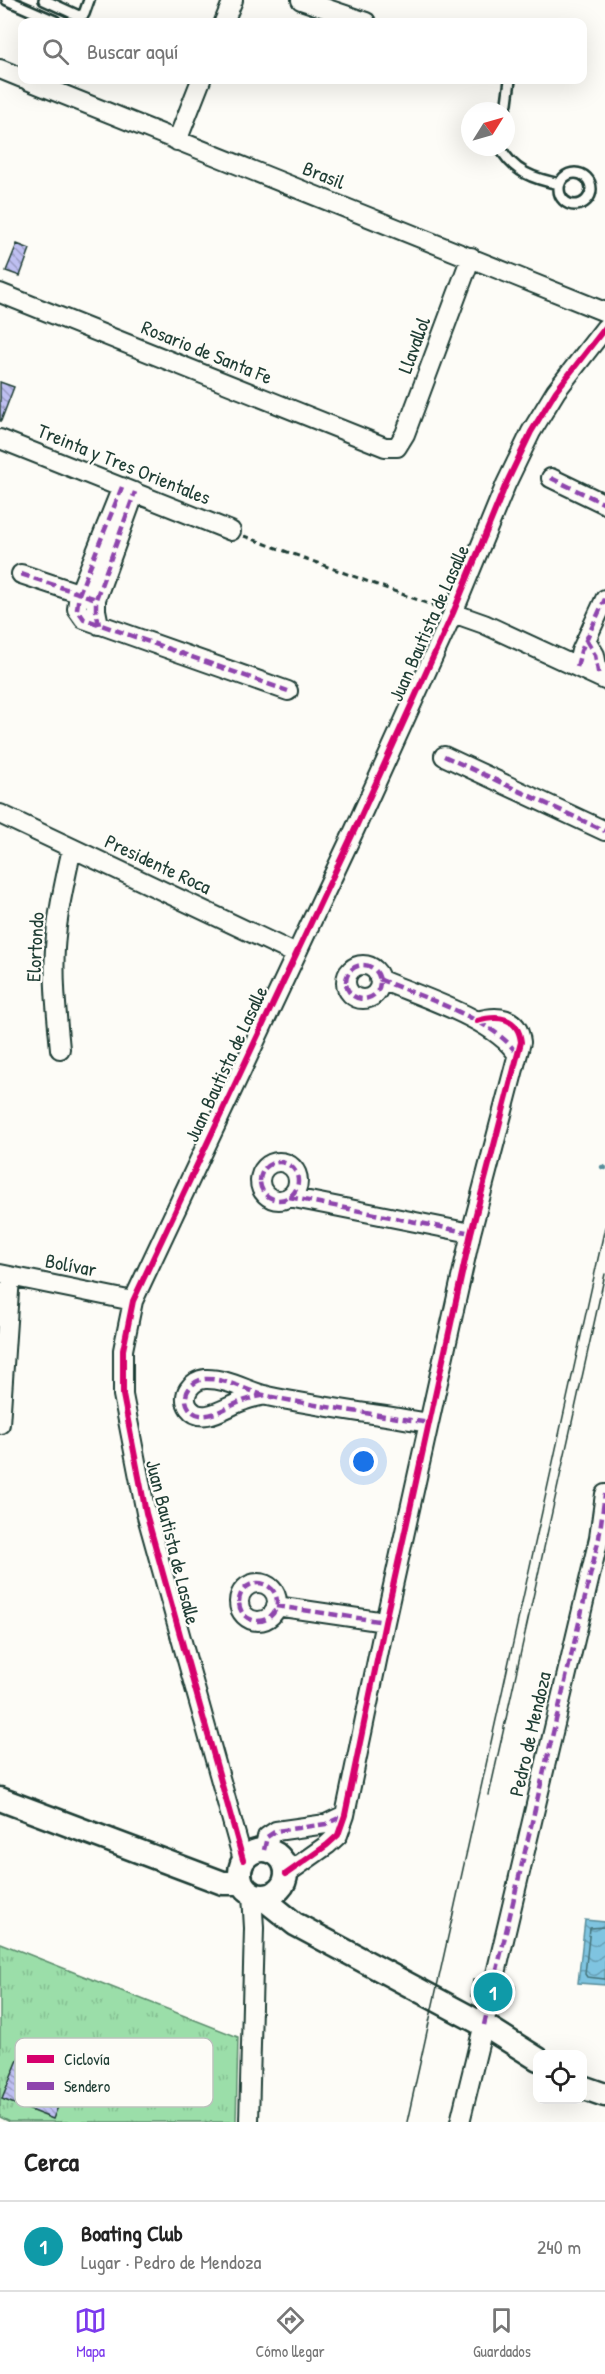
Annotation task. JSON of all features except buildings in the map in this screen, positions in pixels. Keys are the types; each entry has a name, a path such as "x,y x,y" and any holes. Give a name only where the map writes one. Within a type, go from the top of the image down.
{"street":[{"path":"226,18 233,0"},
{"path":"301,0 354,18"},
{"name":"Brasil","path":"0,69 18,76"},
{"name":"Brasil","path":"37,84 605,312"},
{"path":"177,141 199,84"},
{"name":"Llavallol","path":"397,447 405,434 471,257"},
{"name":"Rosario de Santa Fe","path":"0,293 385,447 397,447"},
{"name":"Juan Bautista de Lasalle","path":"255,1853 228,1806 146,1513 123,1395 123,1350 133,1300 453,613 506,484 531,432 556,391 605,328"},
{"name":"Treinta y Tres Orientales","path":"0,439 231,531"},
{"path":"551,478 605,504"},
{"path":"128,490 87,596 77,609 84,619 288,691"},
{"path":"21,574 87,596"},
{"path":"577,667 586,640 605,599"},
{"path":"453,613 484,624 602,678"},
{"path":"586,640 596,655 602,678"},
{"path":"444,756 605,831"},
{"name":"Presidente Roca","path":"0,814 296,954"},
{"name":"Elortondo","path":"60,1049 55,999 55,948 61,898 72,848"},
{"path":"0,1799 223,1883 264,1887 327,1845 338,1835 345,1815 471,1233 521,1042 520,1034 513,1024 501,1017 477,1021 379,980"},
{"path":"289,1197 471,1233"},
{"path":"0,1424 5,1275"},
{"name":"Bolívar","path":"5,1275 133,1300"},
{"path":"265,1395 429,1424"},
{"name":"Pedro de Mendoza","path":"460,2122 602,1538 605,1494"},
{"path":"276,1606 385,1622"},
{"path":"345,1815 326,1824 276,1831 267,1837 240,1868 264,1887 295,1924 484,2025 533,2056"},
{"path":"249,2122 254,1929 264,1887 280,1858 270,1851 255,1853"},
{"path":"587,2089 605,2095"}],"lane":[{"path":"6,0 48,18"},
{"path":"44,0 79,16 84,14 89,0"},
{"path":"507,102 509,84"},
{"path":"505,156 529,176 560,184"}],"path":[{"path":"231,531 453,613"}],"green space":[{"path":"0,1943 238,2037 236,2122 10,2122 0,2117"}],"water":[{"path":"585,1920 605,1922 605,1985 578,1983"}],"tram line":[{"path":"407,2122 605,1227"},
{"path":"489,1795 605,1274"}],"marked path":[{"path":"551,478 605,504"},
{"path":"122,487 79,594 77,609 84,619 288,691"},
{"path":"99,625 96,599 135,492"},
{"path":"21,574 96,599"},
{"path":"577,667 581,651 605,599"},
{"path":"586,640 595,655 599,677"},
{"path":"444,756 605,831"},
{"path":"363,965 375,970 380,982 375,994 363,999 351,994 346,982 351,970 363,965"},
{"path":"379,979 474,1019 506,1041 517,1054"},
{"path":"279,1162 292,1168 298,1181 292,1194 279,1200 266,1194 260,1181 266,1168 279,1162"},
{"path":"289,1197 471,1233"},
{"path":"265,1395 262,1396 254,1398 251,1398 208,1415 194,1413 189,1408 186,1398 189,1389 196,1382 213,1379 229,1383 259,1394 267,1396 429,1423"},
{"path":"484,2025 599,1538 605,1494"},
{"path":"258,1583 271,1589 277,1602 271,1615 258,1621 245,1615 239,1602 245,1589 258,1583"},
{"path":"276,1606 385,1622"},
{"path":"264,1850 267,1837 276,1831 326,1824 345,1815"}],"cycle path":[{"path":"243,1860 146,1513 123,1395 123,1350 133,1301 355,829 453,613 506,484 531,432 556,391 605,328"},
{"path":"286,1874 338,1835 345,1815 471,1233 521,1042 519,1033 511,1022 499,1018 477,1021"}],"place":[{"name":"Boating Club","path":"493,1992"}]}
